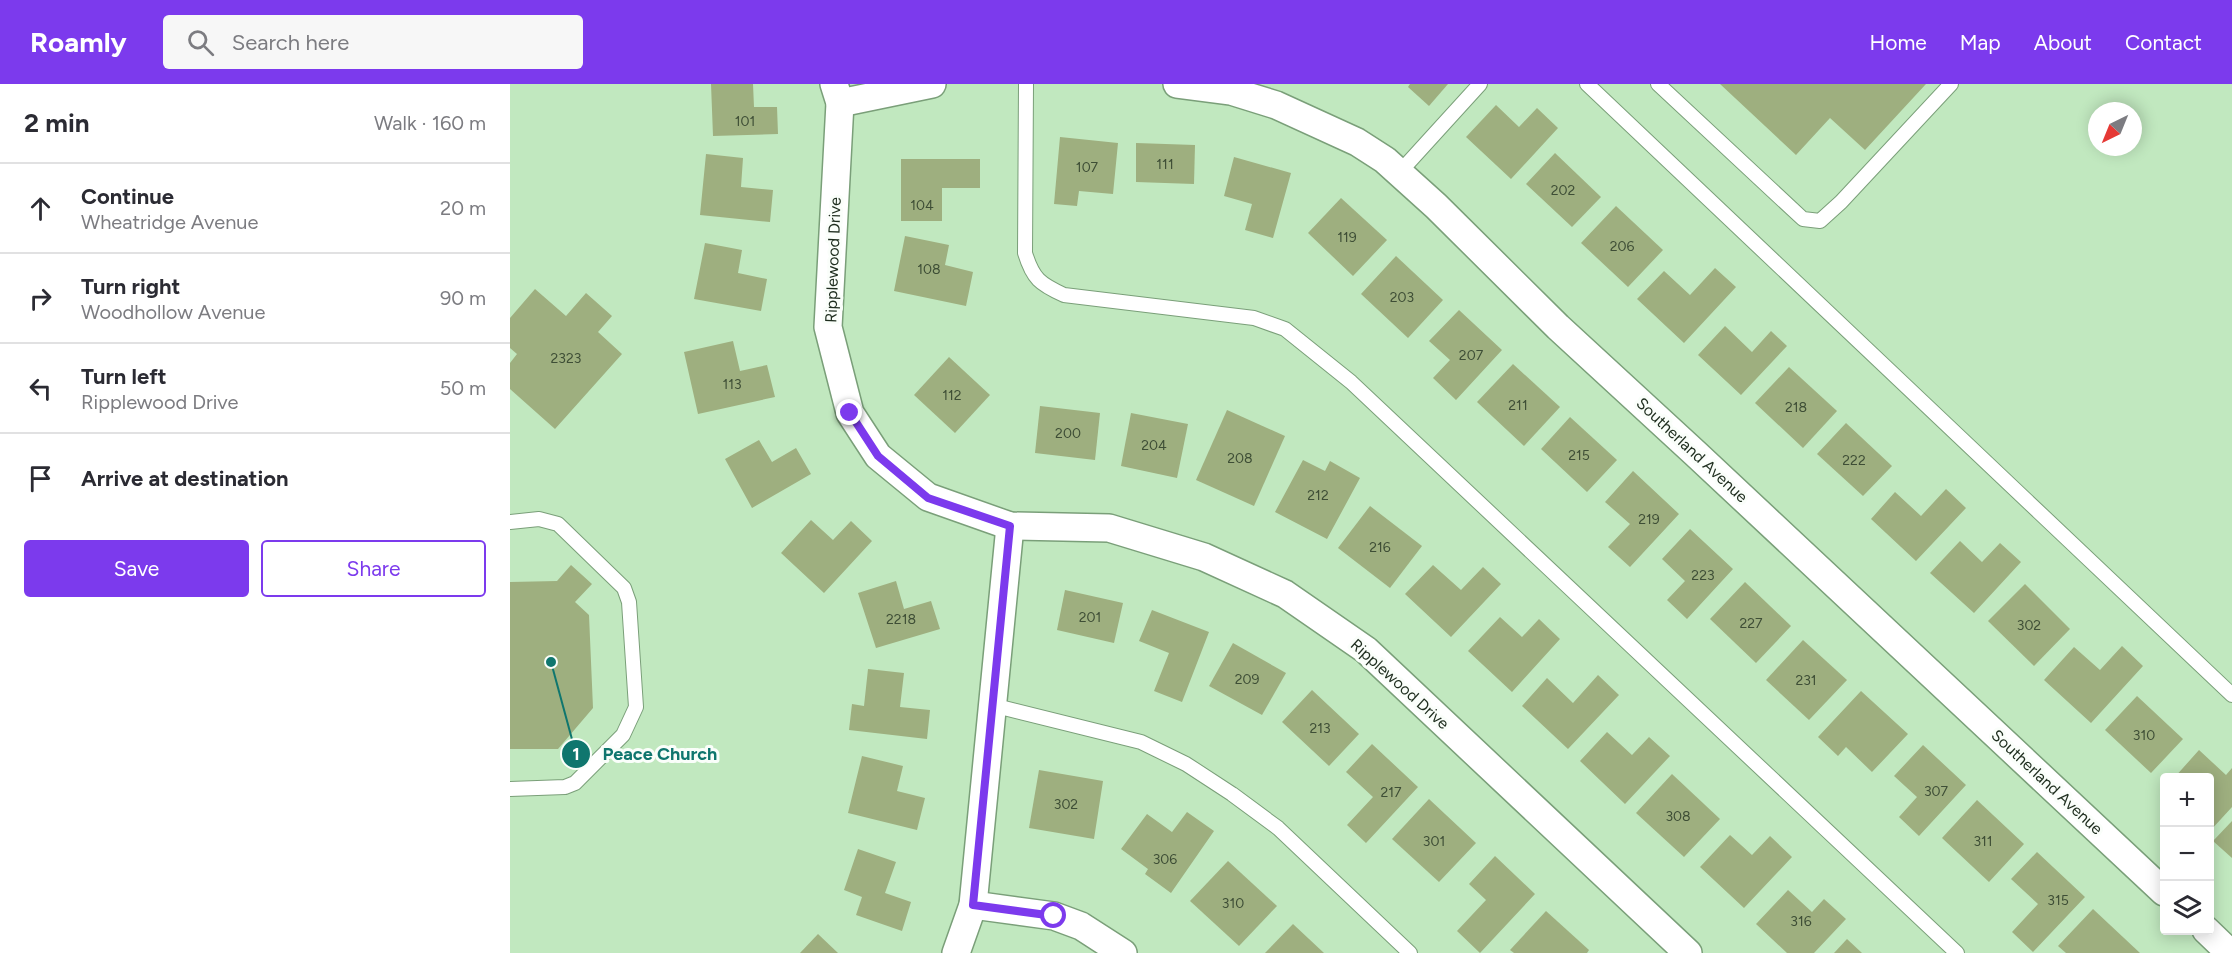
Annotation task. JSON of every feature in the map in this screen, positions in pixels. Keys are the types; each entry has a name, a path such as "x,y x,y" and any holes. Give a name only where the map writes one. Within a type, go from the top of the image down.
{"street":[{"path":"837,94 932,84"},
{"name":"Southerland Avenue","path":"1177,84 1231,91 1302,116 1357,142 1385,160 1436,206 1558,327 2160,888"},
{"name":"Ripplewood Drive","path":"837,94 828,327 850,413 878,456 928,498 1010,526 1109,528 1204,557 1285,594 1366,650 1688,953"},
{"path":"956,953 973,905 1010,526"},
{"path":"973,905 1054,916 1081,926 1123,953"},
{"path":"2211,935 2230,953"}],"lane":[{"path":"1026,84 1025,253 1030,271 1043,285 1064,295 1254,318 1285,329 1351,382 1957,953"},
{"path":"1399,173 1480,84"},
{"path":"1587,84 2232,695"},
{"path":"1658,84 1803,219 1820,220 1841,202 1951,84"},
{"path":"510,522 539,519 558,524 624,588 629,602 636,707 623,735 575,783 565,787 510,789"},
{"path":"992,705 1141,742 1186,764 1278,828 1410,953"}],"building":[{"path":"711,84 753,84 754,107 777,107 778,134 713,136"},
{"path":"1410,84 1448,84 1429,106 1408,87"},
{"path":"1720,84 1926,84 1865,150 1830,118 1796,155"},
{"path":"1496,105 1519,127 1537,108 1558,128 1511,179 1466,137"},
{"path":"1060,137 1118,143 1113,194 1079,191 1077,206 1054,204"},
{"path":"1136,143 1195,145 1194,184 1136,182"},
{"path":"1555,153 1601,197 1572,227 1526,184"},
{"path":"706,154 743,158 741,187 773,190 770,222 700,215"},
{"path":"1234,157 1291,173 1273,238 1245,230 1252,204 1224,196"},
{"path":"901,159 980,159 980,188 942,188 942,221 901,221"},
{"path":"1341,198 1387,240 1353,276 1308,233"},
{"path":"1616,206 1663,250 1628,287 1581,243"},
{"path":"905,236 949,245 945,265 973,272 966,306 894,291"},
{"path":"705,243 742,250 738,273 767,279 761,311 694,299"},
{"path":"1396,256 1443,300 1408,338 1361,294"},
{"path":"1715,268 1736,287 1684,343 1637,299 1664,271 1690,295"},
{"path":"535,289 566,316 586,293 612,316 598,332 622,354 555,429 510,389 510,363 517,354 510,348 510,318"},
{"path":"1459,310 1502,350 1456,400 1433,378 1450,360 1429,341"},
{"path":"1725,326 1752,352 1771,331 1787,346 1741,395 1698,355"},
{"path":"733,341 740,371 767,365 775,397 698,414 684,352"},
{"path":"949,357 990,395 955,433 914,395"},
{"path":"1513,364 1560,407 1524,446 1477,402"},
{"path":"1789,367 1837,411 1803,448 1755,403"},
{"path":"1040,406 1100,413 1095,460 1035,453"},
{"path":"1227,410 1285,436 1254,506 1196,480"},
{"path":"1131,413 1188,424 1177,478 1121,466"},
{"path":"1570,417 1617,460 1587,492 1541,449"},
{"path":"1846,423 1892,466 1863,496 1817,454"},
{"path":"759,440 772,462 796,448 811,474 752,508 725,459"},
{"path":"1303,460 1325,471 1330,461 1360,478 1327,539 1275,512"},
{"path":"1633,471 1679,514 1630,567 1608,547 1630,524 1605,502"},
{"path":"1946,489 1966,508 1916,561 1871,519 1895,492 1921,516"},
{"path":"1370,506 1422,546 1390,588 1338,548"},
{"path":"811,520 833,540 851,521 872,541 824,593 781,553"},
{"path":"1690,529 1733,569 1687,619 1667,600 1685,581 1662,559"},
{"path":"1960,541 1982,562 2000,543 2021,562 1974,613 1930,573"},
{"path":"571,565 592,584 575,602 589,615 593,708 558,749 510,749 510,582 557,581"},
{"path":"1433,565 1461,590 1483,567 1501,584 1451,637 1405,594"},
{"path":"896,581 904,609 931,601 940,629 876,648 858,593"},
{"path":"1745,582 1791,626 1756,663 1710,619"},
{"path":"2025,584 2070,629 2034,666 1988,621"},
{"path":"1065,590 1123,603 1114,643 1057,630"},
{"path":"1152,610 1209,632 1182,702 1154,691 1169,653 1139,641"},
{"path":"1500,617 1522,637 1539,619 1560,639 1512,692 1468,651"},
{"path":"1803,640 1847,680 1809,720 1766,680"},
{"path":"1233,643 1286,673 1262,715 1209,686"},
{"path":"2122,646 2143,666 2091,723 2044,680 2074,647 2100,670"},
{"path":"868,669 904,673 900,707 930,710 927,739 849,730 852,704 864,706"},
{"path":"1598,675 1619,695 1568,749 1522,706 1547,678 1573,703"},
{"path":"1312,690 1359,734 1329,766 1282,722"},
{"path":"1861,691 1908,734 1872,772 1846,747 1838,756 1818,737"},
{"path":"2137,696 2183,739 2151,773 2105,730"},
{"path":"1607,732 1632,755 1649,737 1670,756 1625,804 1580,761"},
{"path":"1372,744 1418,787 1366,843 1347,825 1373,797 1346,772"},
{"path":"1923,745 1966,785 1919,836 1899,817 1917,797 1894,776"},
{"path":"2199,750 2226,775 2232,768 2232,807 2214,827 2214,773 2178,773"},
{"path":"862,756 903,766 897,791 925,798 917,830 848,813"},
{"path":"1039,770 1103,781 1094,839 1029,828"},
{"path":"1672,774 1720,819 1684,857 1636,813"},
{"path":"1429,799 1476,843 1439,882 1392,839"},
{"path":"1977,800 2024,844 1989,882 1942,838"},
{"path":"1187,812 1214,831 1171,893 1145,874 1148,869 1121,849 1147,814 1172,832"},
{"path":"2232,821 2232,858 2214,840"},
{"path":"1730,835 1752,855 1770,836 1792,857 1744,908 1700,867"},
{"path":"858,849 896,862 885,893 911,902 902,931 856,915 862,897 844,890"},
{"path":"2037,852 2085,897 2033,952 2012,932 2038,904 2011,879"},
{"path":"1495,856 1535,894 1480,953 1457,931 1486,900 1469,884"},
{"path":"1228,861 1277,906 1239,946 1190,901"},
{"path":"1788,890 1812,912 1824,899 1846,919 1814,953 1787,953 1756,924"},
{"path":"2093,909 2140,953 2066,953 2058,946"},
{"path":"1546,911 1589,950 1587,953 1514,953 1510,950"},
{"path":"1293,924 1324,953 1265,953"},
{"path":"818,934 838,953 800,953"},
{"path":"1847,939 1862,953 1834,953"}],"place":[{"name":"Peace Church","path":"551,662"}],"route":[{"path":"850,413 878,456 928,498 1010,526 973,905 1054,916"}]}
